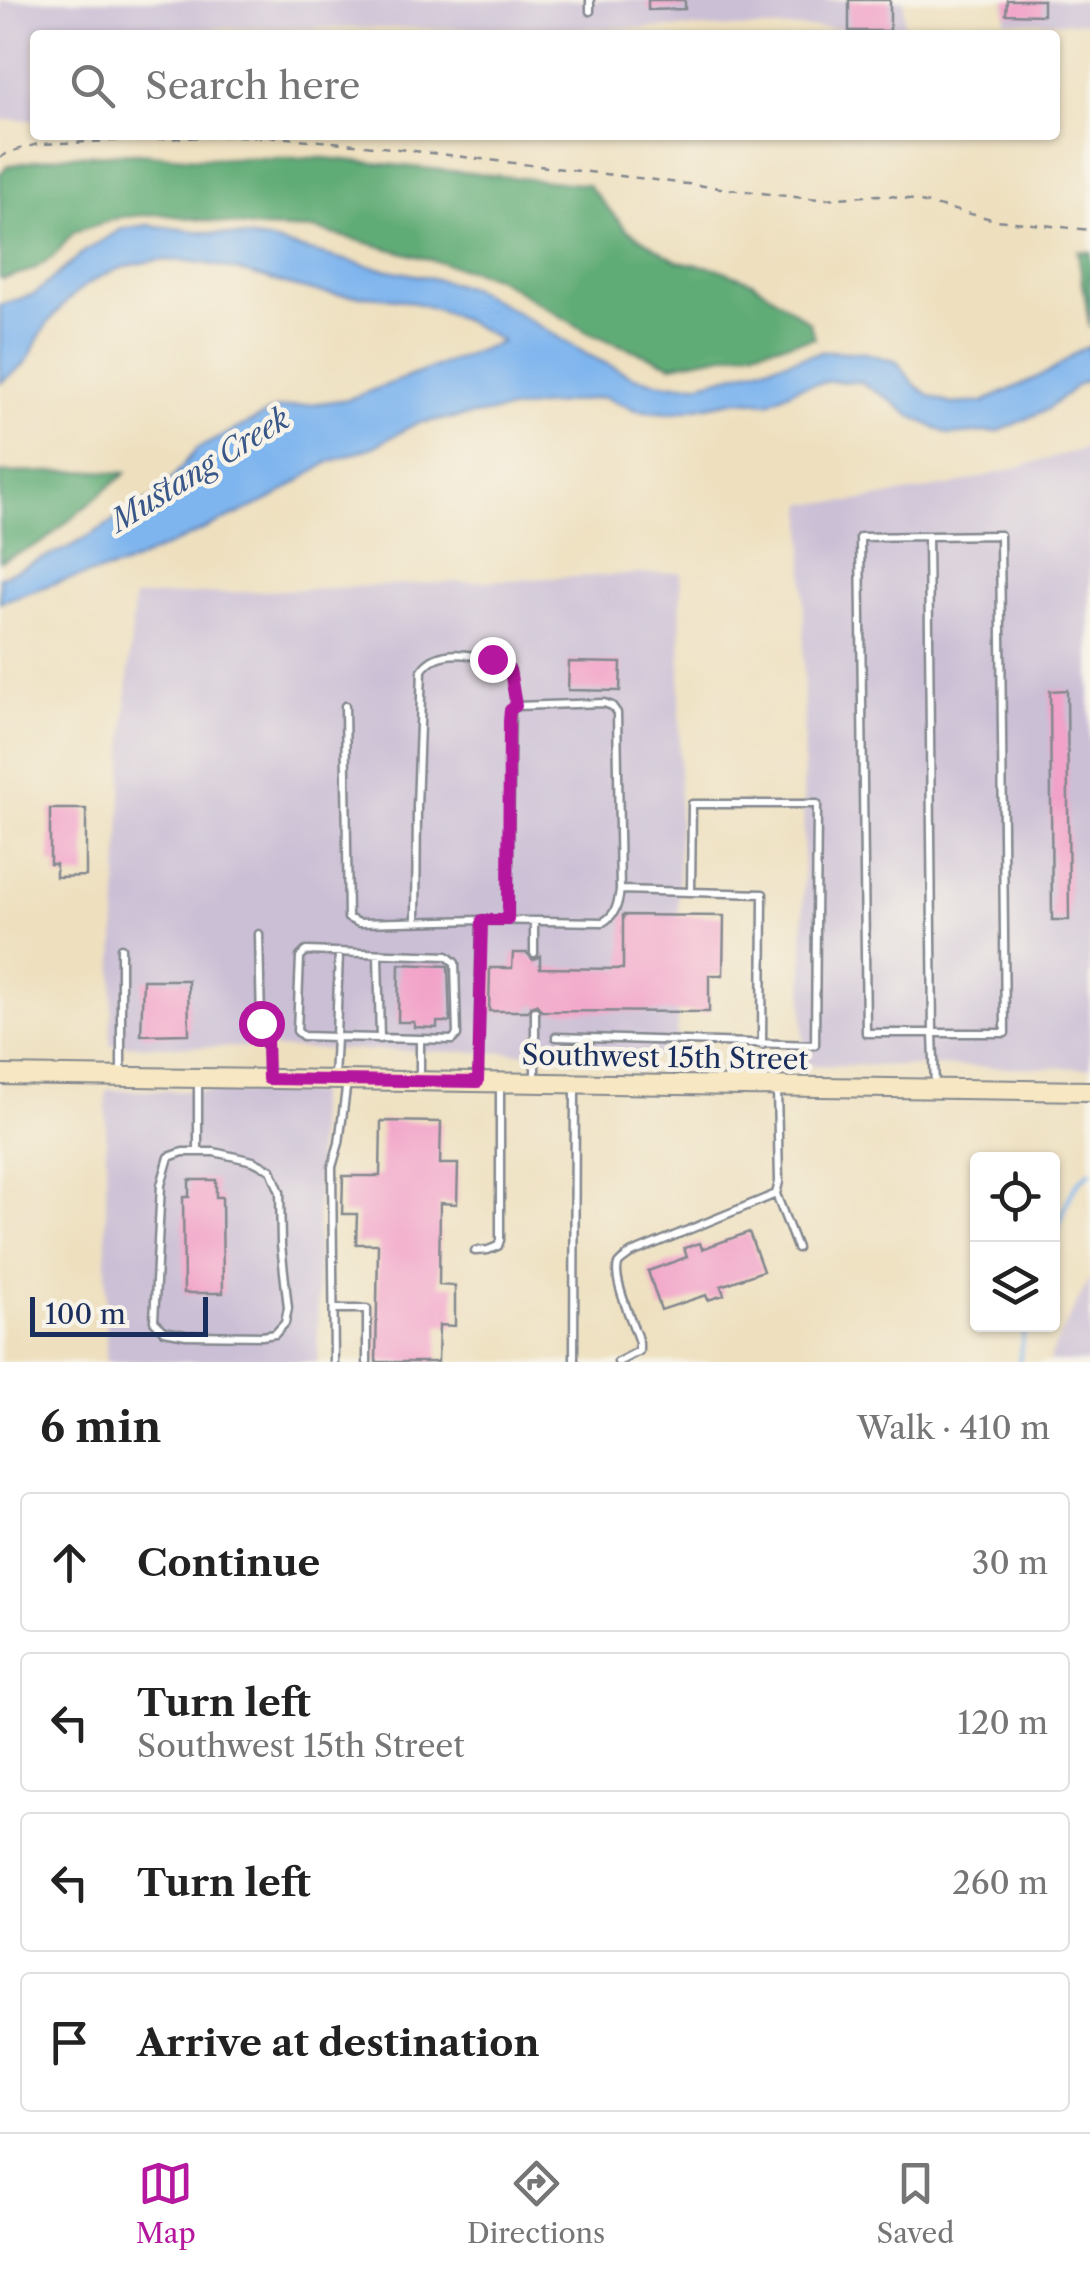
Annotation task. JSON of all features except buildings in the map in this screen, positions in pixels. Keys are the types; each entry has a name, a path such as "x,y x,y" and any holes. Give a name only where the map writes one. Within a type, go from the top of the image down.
{"main road":[{"name":"Southwest 15th Street","path":"0,1075 1090,1091"}],"lane":[{"path":"590,0 590,11"},
{"path":"1000,535 1005,1033 866,1033 860,536 928,536 1000,535"},
{"path":"928,536 935,1089"},
{"path":"416,922 422,670 436,658 459,654 492,659 510,670 516,706"},
{"path":"345,706 348,918 360,924 603,922 610,918 617,908 620,890 617,714 612,706 516,706 510,710 508,920"},
{"path":"556,1036 815,1045 817,804 692,804 691,892"},
{"path":"620,890 763,894 762,1045"},
{"path":"478,1082 482,920"},
{"path":"534,921 534,953"},
{"path":"259,934 261,1023 267,1041 268,1079"},
{"path":"121,1076 122,948"},
{"path":"306,951 339,952 447,956 455,963 456,1038 303,1036 297,1031 300,957 306,951"},
{"path":"334,1362 332,1167 339,1143 339,952"},
{"path":"378,954 380,1038"},
{"path":"534,1011 535,1083"},
{"path":"420,1039 420,1081"},
{"path":"198,1078 198,1152"},
{"path":"475,1251 498,1246 500,1240 500,1082"},
{"path":"574,1362 575,1084"},
{"path":"777,1086 776,1194 797,1248"},
{"path":"198,1152 253,1160 270,1170 280,1192 288,1308 284,1323 274,1334 164,1332 154,1321 156,1243 164,1174 169,1157 198,1152"},
{"path":"618,1362 639,1350 618,1284 619,1263 632,1253 776,1194"},
{"path":"334,1308 367,1309 367,1362"}],"path":[{"path":"0,158 38,144 135,140"},
{"path":"306,140 803,198 900,197 996,220 1090,230"}],"shaded area":[{"path":"0,0 904,0 904,28 30,30 30,120 0,120"},
{"path":"1005,0 1090,0 1090,23 1006,21"},
{"path":"1090,447 1090,1068 803,1065 804,503 851,502 953,485"},
{"path":"681,572 677,1056 110,1045 134,597"},
{"path":"106,1090 317,1093 318,1362 106,1362"},
{"path":"1090,1278 1090,1362 1050,1362 1050,1356"}],"green space":[{"path":"137,153 197,158 325,158 588,185 626,229 677,261 716,268 753,282 809,322 815,338 672,365 589,333 495,277 318,230 259,228 160,214 121,217 74,232 53,257 32,270 0,277 0,174 7,166 62,156"},
{"path":"1078,251 1090,252 1090,329"},
{"path":"0,473 126,473 42,543 0,561"}],"water":[{"name":"Mustang Creek","path":"148,225 267,240 471,288 588,355 634,377 666,384 697,384 826,351 866,353 897,362 915,385 932,397 951,404 983,402 1053,370 1090,346 1090,379 1048,409 999,431 950,435 911,416 860,382 831,381 799,387 769,402 738,400 670,413 636,410 604,397 417,423 373,447 329,462 273,498 124,566 58,582 0,602 0,577 72,546 159,494 197,449 276,409 349,399 502,342 460,319 414,303 313,291 206,264 153,261 126,267 81,289 50,320 26,361 0,383 0,305 35,294 85,251 122,229"}],"waterway":[{"path":"1053,1242 1071,1195 1090,1172"},
{"path":"1019,1362 1024,1332"}],"route":[{"path":"261,1023 267,1041 268,1079 478,1082 482,920 508,920 509,721 510,710 516,706 510,670 492,659"}]}
